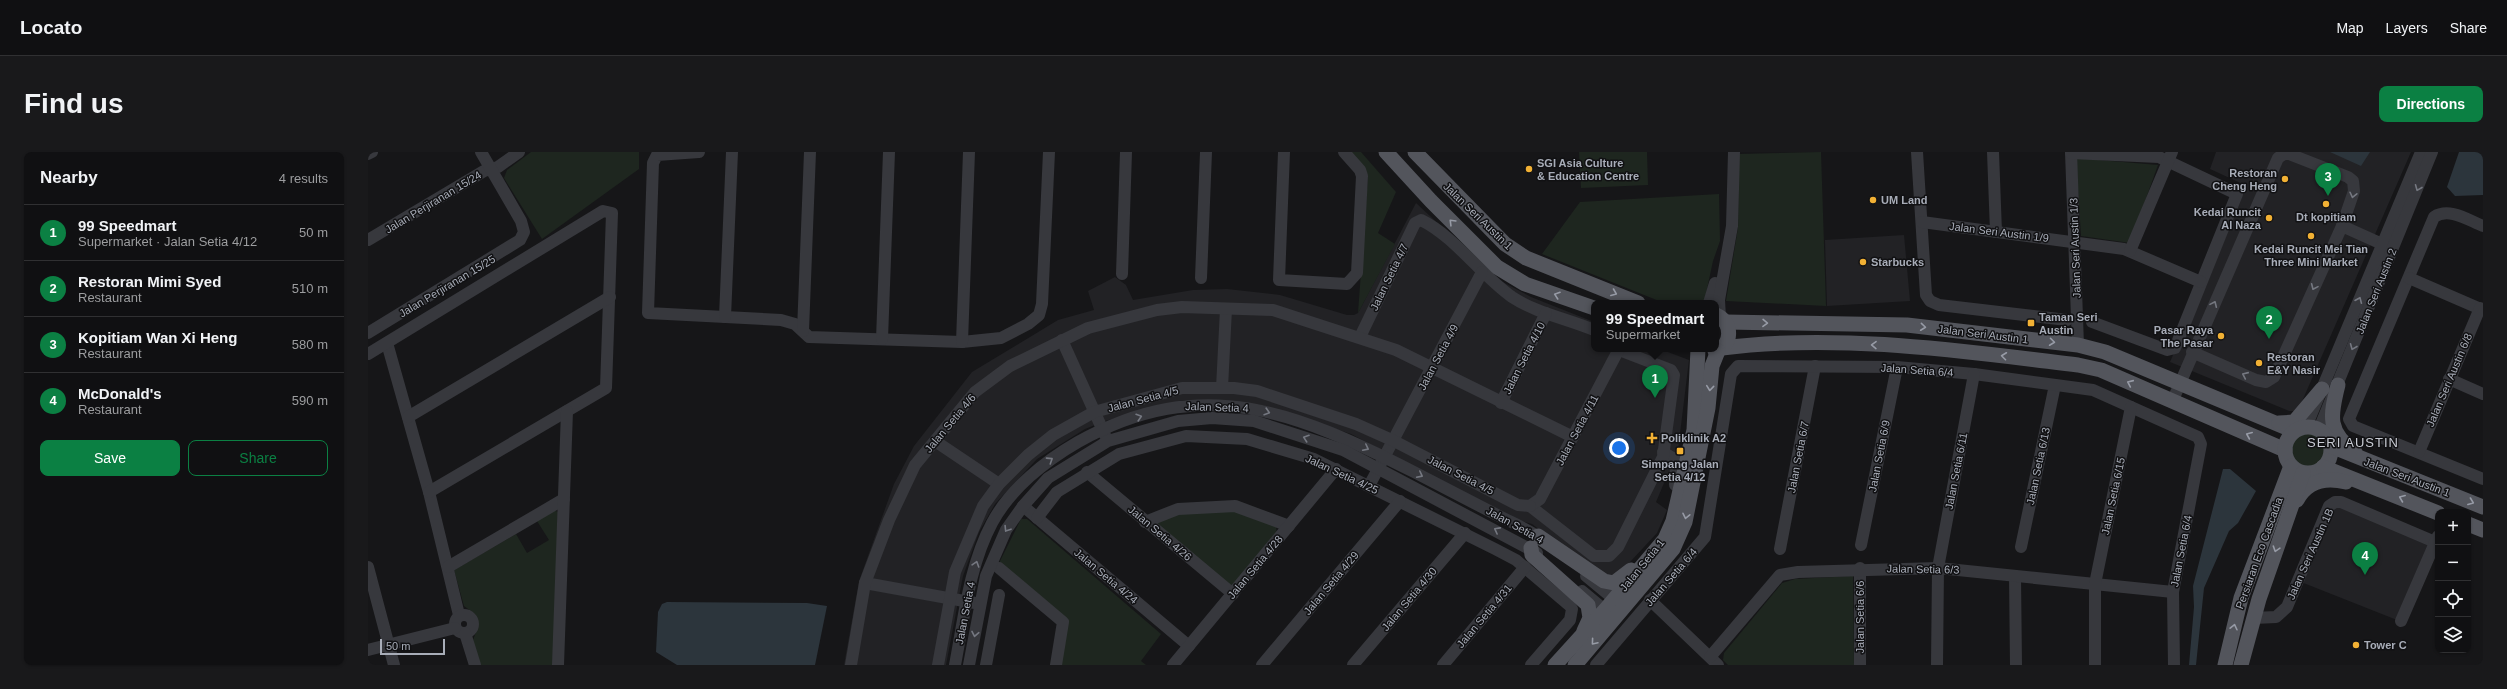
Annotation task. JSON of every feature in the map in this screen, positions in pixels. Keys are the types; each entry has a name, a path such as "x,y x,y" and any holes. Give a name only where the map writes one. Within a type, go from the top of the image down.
{"main road":[{"name":"Jalan Seri Austin 1","path":"1386,152 1431,201 1497,267 1525,284 1591,307"},
{"name":"Jalan Seri Austin 1","path":"1415,152 1505,244 1526,258 1631,300"},
{"name":"Jalan Seri Austin 1","path":"1721,318 1907,325 2078,345 2105,352 2276,423 2306,429"},
{"name":"Jalan Setia 1","path":"1554,665 1614,609 1674,549 1685,522 1708,408 1712,366 1720,350 1726,344 1730,333 1721,318"},
{"name":"Jalan Seri Austin 1","path":"1720,350 1762,343 1907,346 2078,365 2101,370 2285,450"},
{"name":"Jalan Setia 1","path":"1575,665 1665,539 1675,511 1694,430 1698,352"},
{"path":"2338,385 2332,412 2335,431 2346,445 2374,465"},
{"path":"2276,423 2294,422 2322,389"},
{"path":"2306,429 2325,434 2331,446 2331,454 2323,467 2317,471 2297,469 2285,450 2287,440 2306,429"},
{"path":"2268,443 2281,460 2283,486"},
{"name":"Jalan Seri Austin 1","path":"2331,446 2374,465 2483,507"},
{"name":"Jalan Seri Austin 1","path":"2323,467 2435,512"},
{"name":"Persiaran Eco Cascadia","path":"2225,665 2241,598 2283,486 2297,469"},
{"name":"Persiaran Eco Cascadia","path":"2241,665 2283,526 2297,469"},
{"path":"2283,526 2301,492 2313,483 2338,480 2367,485"},
{"path":"2471,525 2483,530"},
{"path":"1554,665 1587,627 1590,618 1588,605 1532,555 1535,542 1604,581 1614,583 1620,580 1665,539"}],"street":[{"path":"368,154 372,152"},
{"path":"481,152 492,170"},
{"name":"Jalan Perjiranan 15/24","path":"368,240 484,171 492,170 518,152"},
{"path":"699,152 666,152 657,155 653,163 648,313 781,320 795,324 809,337 962,342 1002,338 1028,324 1039,315 1042,304 1049,152"},
{"path":"725,317 732,152"},
{"path":"803,331 810,152"},
{"path":"882,339 889,152"},
{"path":"962,342 969,152"},
{"path":"1122,274 1126,152"},
{"path":"1201,278 1206,152"},
{"path":"1284,152 1279,280 1347,284 1357,273 1362,176 1360,170 1344,152"},
{"path":"1710,300 1727,228 1729,152"},
{"path":"1721,318 1719,300 1732,226 1734,152"},
{"path":"1917,152 1926,295 1930,301 1939,305 2067,320"},
{"path":"1993,152 1996,232"},
{"path":"2071,152 2170,157 2238,194 2175,348 2172,350 2167,350 2092,322"},
{"name":"Jalan Seri Austin 1/3","path":"2071,152 2076,241 2078,345"},
{"name":"Jalan Seri Austin 2","path":"2306,429 2421,152"},
{"name":"Jalan Seri Austin 2","path":"2306,429 2338,385 2432,152"},
{"path":"2172,402 2192,352 2278,158 2284,154 2290,154 2348,177 2354,181 2354,191 2342,226 2274,378 2266,382 2256,380 2192,352"},
{"path":"2130,251 2170,157"},
{"name":"Jalan Perjiranan 15/25","path":"368,333 517,244 523,236 521,221 492,170"},
{"path":"368,354 603,211 608,210 613,216 606,388 429,492"},
{"path":"2483,226 2448,213 2440,214 2434,217 2350,419 2353,426 2483,479"},
{"name":"Jalan Setia 4/7","path":"1360,337 1415,223 1421,220 1452,243 1482,272"},
{"name":"Jalan Seri Austin 1/9","path":"1922,222 2076,241 2130,251 2201,282"},
{"path":"2342,226 2382,244"},
{"path":"1482,272 1513,298 1546,313 1591,329"},
{"name":"Jalan Setia 4/9","path":"1369,486 1482,272"},
{"path":"2409,278 2482,309"},
{"path":"408,417 610,297"},
{"name":"Jalan Setia 4/6","path":"851,665 865,583 889,520 915,465 975,392 1010,366 1088,328 1157,310 1182,307 1273,310 1360,337 1396,350 1573,437"},
{"path":"1222,388 1226,309"},
{"name":"Jalan Seri Austin 6/8","path":"2419,452 2449,379 2482,309"},
{"name":"Jalan Setia 4/10","path":"1501,402 1546,313"},
{"path":"1062,340 1108,440"},
{"path":"387,343 429,492 459,615"},
{"name":"Jalan Setia 4/11","path":"1530,506 1540,500 1618,352"},
{"path":"1530,506 1594,556 1609,556 1618,547 1663,452 1673,372 1624,352"},
{"name":"Jalan Setia 6/4","path":"1599,664 1650,600 1705,537 1730,374 1738,366 1815,366 1897,367 1974,374 2093,390 2198,437 2201,444 2173,592 2174,665"},
{"name":"Jalan Setia 6/7","path":"1780,549 1815,366"},
{"name":"Jalan Setia 6/9","path":"1861,545 1897,367"},
{"name":"Jalan Setia 6/11","path":"1937,665 1938,568 1974,374"},
{"path":"2449,379 2483,394"},
{"name":"Jalan Setia 6/13","path":"2021,547 2056,385"},
{"name":"Jalan Setia 4/5","path":"938,665 949,598 955,572 982,506 999,484 1028,455 1053,435 1094,412 1182,388 1222,388 1257,391 1356,424 1394,441 1518,505 1530,506"},
{"name":"Jalan Setia 4","path":"955,665 974,566 992,522 1012,496 1042,465 1102,429 1182,405 1229,405 1256,408 1347,438 1385,457 1535,542 1614,609"},
{"name":"Jalan Setia 6/15","path":"2095,665 2095,584 2131,407"},
{"path":"558,665 567,411"},
{"name":"Jalan Setia 4","path":"969,665 986,576 995,551 1006,530 1023,506 1048,478 1108,440 1178,421 1212,418 1254,421 1343,450 1379,469 1535,542"},
{"name":"Jalan Setia 4/25","path":"1037,518 1057,492 1087,472 1119,454 1186,436 1247,439 1314,459 1336,469 1465,533 1525,567 1572,609 1570,620 1531,665"},
{"path":"935,441 999,484"},
{"path":"1663,452 1674,457 1678,465 1673,505 1675,511"},
{"name":"Jalan Setia 4/28","path":"1173,665 1336,469"},
{"name":"Jalan Setia 4/26","path":"1087,472 1233,594"},
{"path":"448,567 564,499"},
{"name":"Jalan Setia 4/29","path":"1262,665 1400,501"},
{"name":"Jalan Seri Austin 1B","path":"2254,618 2276,617 2287,607 2329,506 2335,502 2341,502 2435,539"},
{"name":"Jalan Setia 4/24","path":"1023,506 1189,646"},
{"path":"1145,522 1178,509 1235,506 1289,526"},
{"name":"Jalan Setia 4/30","path":"1354,665 1465,533"},
{"path":"2401,621 2435,541"},
{"path":"368,567 394,665"},
{"name":"Jalan Setia 4/31","path":"1443,665 1525,567"},
{"path":"999,568 1061,620 1064,625 1056,665"},
{"name":"Jalan Setia 6/3","path":"1714,661 1780,575 1816,570 1860,568 1938,568 2173,592"},
{"name":"Jalan Setia 6/6","path":"1860,568 1860,665"},
{"path":"2015,576 2016,665"},
{"path":"865,583 980,604"},
{"path":"986,665 999,595"},
{"path":"1650,600 1714,661"},
{"path":"368,650 472,628 472,619 466,615 459,615"},
{"path":"459,615 455,620 475,665"}],"shaded area":[{"path":"531,152 639,152 639,169 542,239 504,178 507,170"},
{"path":"1350,152 1361,152 1396,192 1378,233 1395,244 1358,313 1368,176 1365,168"},
{"path":"1579,152 1647,152 1648,185 1581,188"},
{"path":"1821,152 1826,306 1726,301 1738,228 1739,154"},
{"path":"2216,152 2411,152 2300,406 2294,411 2289,411 2170,362 2245,185 2210,169"},
{"path":"2330,152 2370,152 2361,166"},
{"path":"2459,152 2483,152 2483,195 2455,196 2447,187"},
{"path":"2076,158 2158,165 2130,243 2081,236"},
{"path":"1719,194 1720,241 1713,261 1705,300 1657,300 1542,254 1580,202"},
{"path":"1416,203 1499,280 1531,297 1591,321 1591,352 1668,352 1689,360 1678,450 1656,502 1667,510 1657,533 1617,576 1603,578 1532,524 1511,518 1351,434 1262,405 1217,400 1183,400 1105,421 1085,429 1037,459 995,504 979,532 963,576 946,665 844,665 859,581 894,484 914,446 972,372 1058,320 1094,310 1088,291 1115,277 1126,285 1133,300 1193,290 1227,289 1280,295 1347,315 1354,315 1358,313"},
{"path":"1904,235 1910,301 1827,306 1825,240"},
{"path":"2305,433 2311,433 2315,434 2322,440 2325,450 2324,457 2318,464 2311,467 2305,467 2301,466 2294,460 2291,453 2291,447 2292,443 2298,436"},
{"path":"2223,469 2230,469 2256,491 2238,523 2229,531 2204,588 2196,665 2189,665 2194,607 2193,586"},
{"path":"2340,506 2431,544 2397,620 2301,582 2331,508"},
{"path":"554,510 558,512 553,665 480,665 473,640 478,627 477,620 475,614 464,606 454,570 516,534 527,553 549,540 537,521"},
{"path":"1194,510 1236,512 1276,526 1277,535 1232,587 1154,524 1162,518"},
{"path":"1021,519 1027,519 1161,634 1141,661 1146,665 1059,665 1067,624 999,563"},
{"path":"1853,576 1854,665 1728,665 1723,660 1724,653 1782,583 1795,579"},
{"path":"667,602 807,603 827,606 815,665 677,665 656,652 658,612 662,604"}],"place":[{"name":"SGI Asia Culture & Education Centre","path":"1529,169"},
{"name":"Restoran Cheng Heng","path":"2285,179"},
{"name":"Kopitiam Wan Xi Heng","path":"2328,196"},
{"name":"UM Land","path":"1873,200"},
{"name":"Dt kopitiam","path":"2326,204"},
{"name":"Kedai Runcit Al Naza","path":"2269,218"},
{"name":"Kedai Runcit Mei Tian Three Mini Market","path":"2311,236"},
{"name":"Starbucks","path":"1863,262"},
{"name":"Taman Seri Austin","path":"2031,323"},
{"name":"Pasar Raya The Pasar","path":"2221,336"},
{"name":"Restoran Mimi Syed","path":"2269,339"},
{"name":"Restoran E&Y Nasir","path":"2259,363"},
{"name":"99 Speedmart","path":"1655,398"},
{"name":"Poliklinik A2","path":"1652,438"},
{"name":"Simpang Jalan Setia 4/12","path":"1680,451"},
{"name":"McDonald's","path":"2365,575"},
{"name":"Tower C","path":"2356,645"}],"district":[{"name":"SERI AUSTIN","path":"2353,442"}]}
